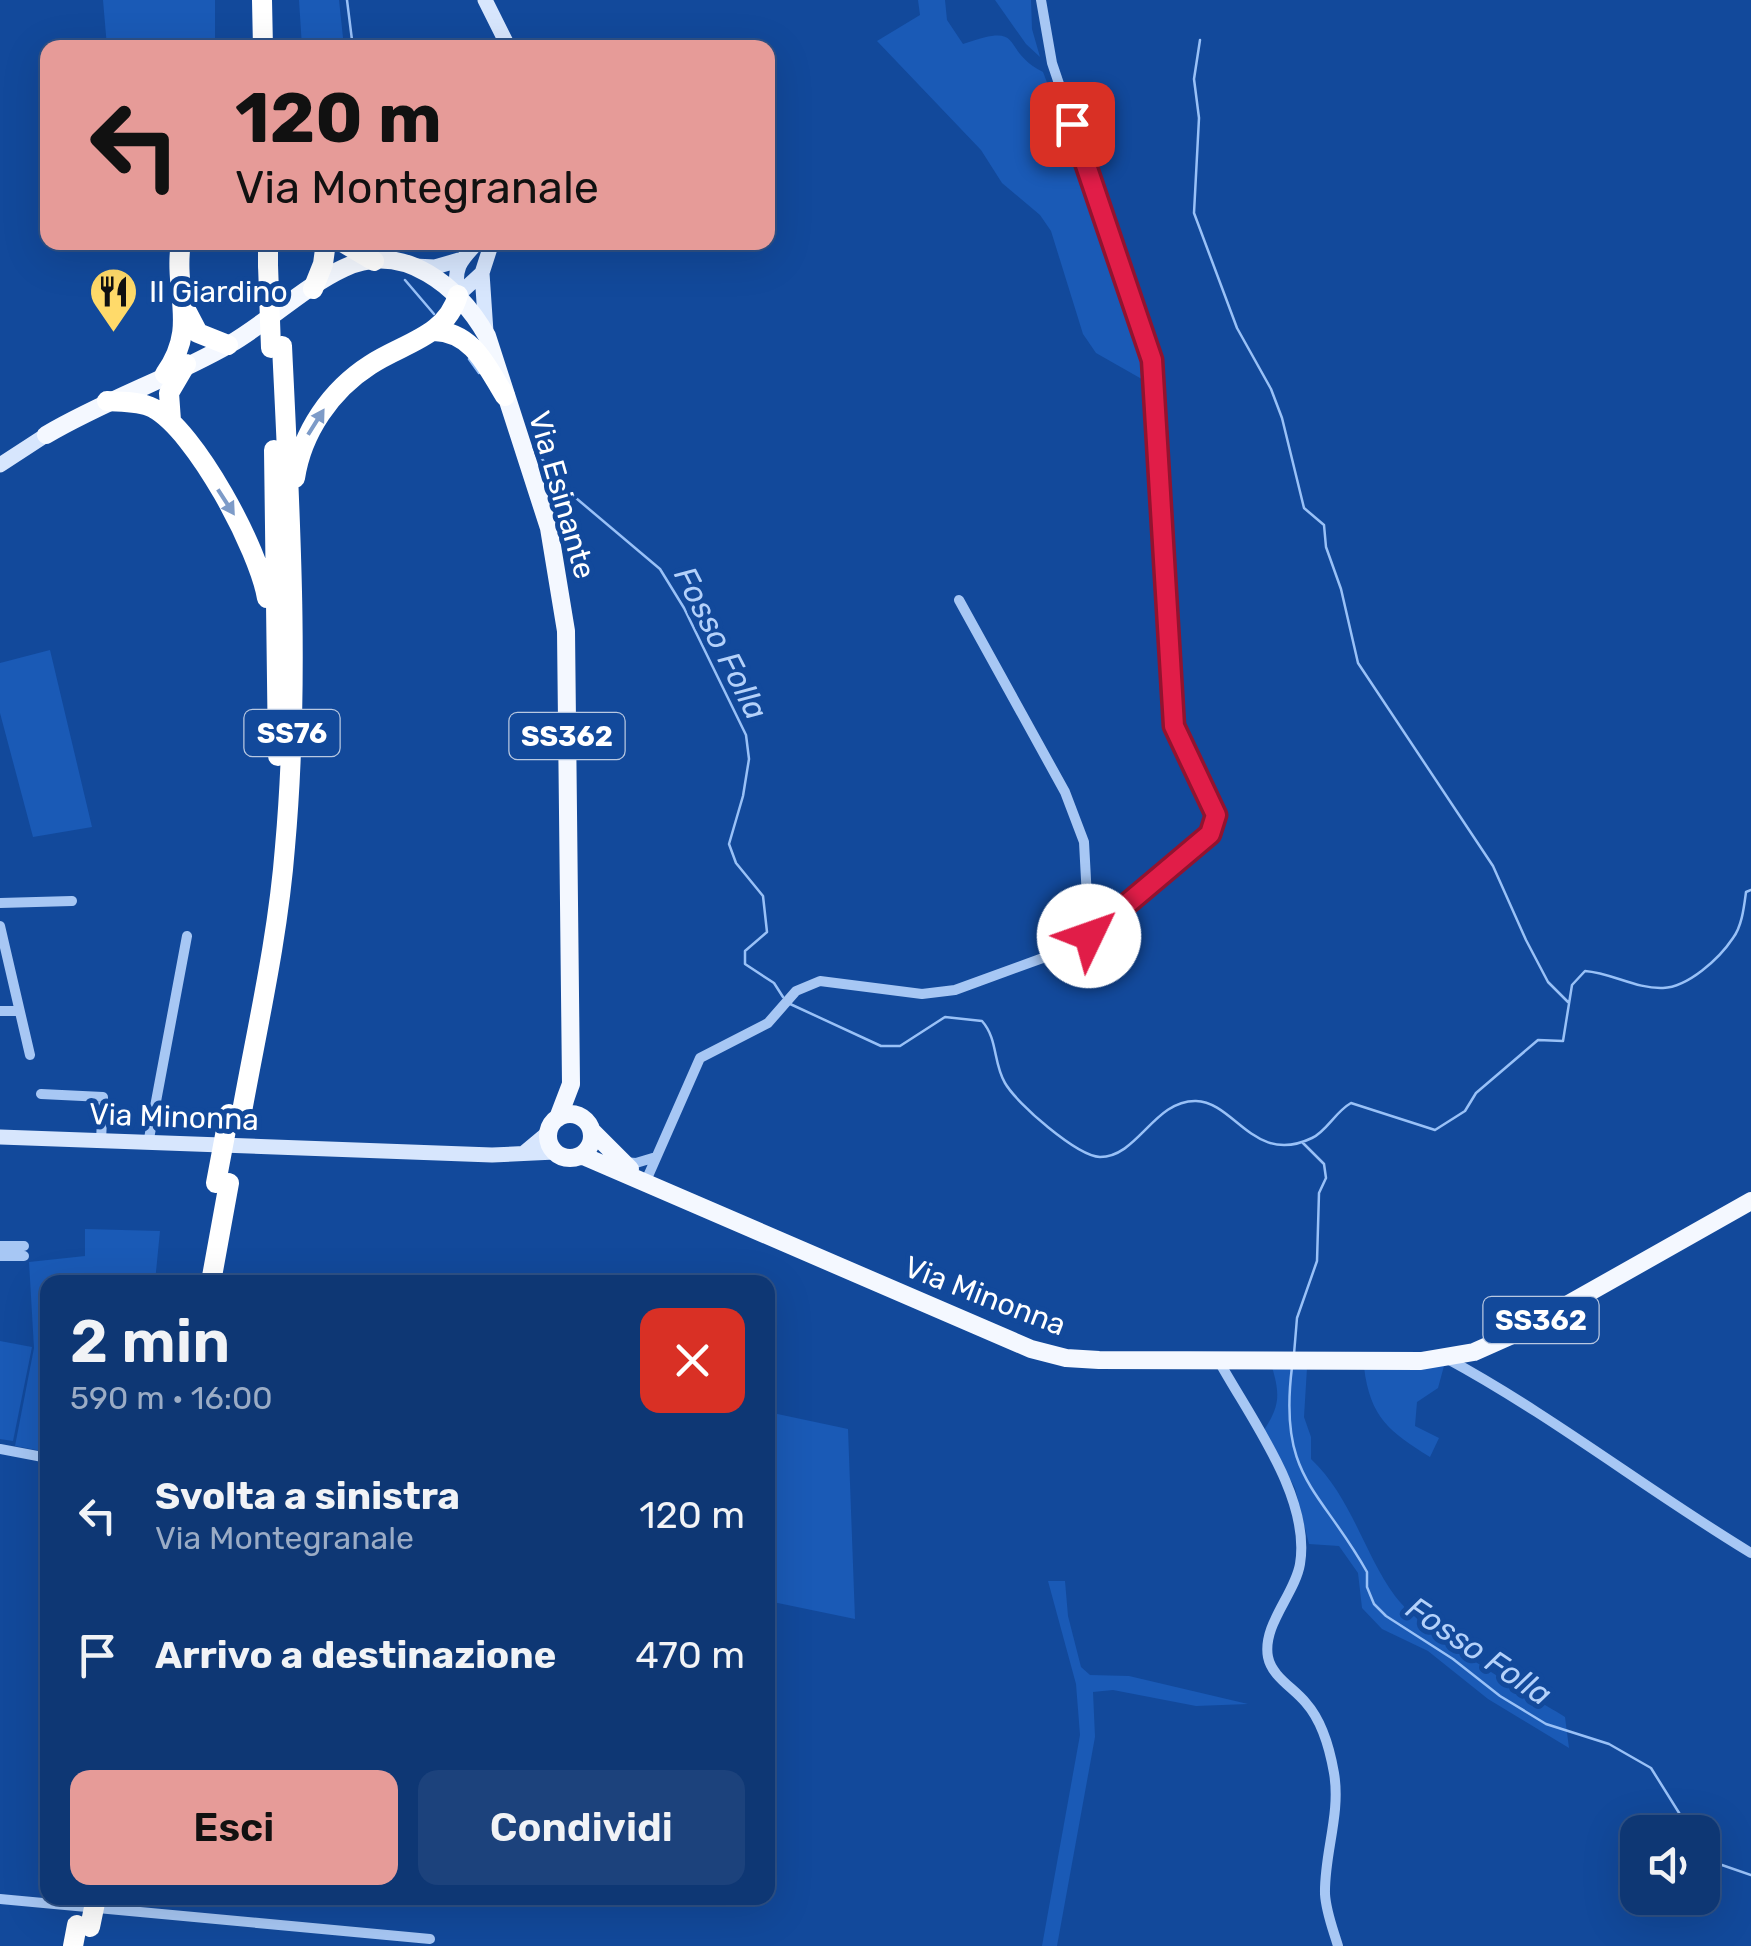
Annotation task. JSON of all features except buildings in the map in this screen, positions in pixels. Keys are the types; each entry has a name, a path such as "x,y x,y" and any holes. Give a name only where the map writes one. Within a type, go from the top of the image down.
{"highway":[{"path":"262,0 263,40"},
{"path":"274,0 274,40"},
{"path":"180,250 186,305 198,333 228,345"},
{"name":"SS76","path":"235,1116 262,924 277,774 277,347 270,250"},
{"name":"SS76","path":"274,265 277,250"},
{"path":"314,288 325,250"},
{"path":"290,515 298,459 311,426 367,366 434,332 454,308 458,295"},
{"path":"165,374 178,356 186,305"},
{"path":"434,332 449,332 467,341 505,396"},
{"name":"SS76","path":"211,1275 223,1183 285,850 294,688 290,515 277,347"},
{"path":"171,421 169,393 186,364"},
{"path":"107,401 150,406 171,421 242,525 260,566 274,649 277,774"},
{"name":"SS76","path":"200,1275 223,1183"},
{"path":"82,1905 82,1936"},
{"path":"82,1936 93,1905"}],"main road":[{"path":"485,0 504,40"},
{"path":"0,465 107,401 228,345 368,250"},
{"name":"SS362","path":"376,250 431,274 458,295"},
{"path":"458,295 454,274 470,250"},
{"path":"487,336 482,272 489,250"},
{"path":"410,265 436,267 460,260"},
{"path":"458,295 482,272"},
{"name":"Via Esinante","path":"458,295 473,311 487,336 549,528 566,631 570,1084 553,1125"},
{"name":"Via Esinante","path":"570,1084 589,1126"},
{"path":"525,1152 553,1125 576,1114 589,1126 590,1145 581,1155"},
{"path":"553,1125 556,1152"},
{"name":"Via Minonna","path":"589,1126 645,1183"},
{"name":"Via Minonna","path":"0,1137 492,1155 556,1152"},
{"name":"SS362","path":"556,1152 568,1158 581,1155"},
{"name":"Via Minonna","path":"581,1155 1032,1349 1066,1358 1307,1362 1446,1358 1474,1352 1519,1332 1751,1201"}],"street":[{"path":"645,1183 700,1058 768,1023 804,986 820,981 922,994 955,990 1062,951 1089,936 1210,834 1216,815 1174,726 1152,360 1052,63 1040,0"},
{"path":"959,600 1065,792 1084,842 1089,936"},
{"path":"0,903 72,901"},
{"path":"0,926 30,1055"},
{"path":"148,1144 187,936"},
{"path":"0,1012 19,1011"},
{"path":"41,1094 103,1096 101,1142"},
{"path":"621,1162 636,1163 656,1156"},
{"path":"0,1246 24,1251 0,1256"},
{"path":"1446,1358 1532,1406 1647,1487 1751,1553"},
{"path":"1220,1363 1289,1489 1299,1516 1300,1567 1270,1635 1267,1654 1272,1668 1308,1705 1326,1740 1334,1777 1334,1821 1325,1890 1338,1946"},
{"path":"0,1449 40,1456"},
{"path":"0,1899 40,1903"},
{"path":"64,1905 430,1939"}],"shaded area":[{"path":"103,0 215,0 215,40 106,40"},
{"path":"299,0 339,0 343,40 302,40"},
{"path":"918,0 945,0 947,20 963,44 997,35 1005,37 1043,72 1137,319 1147,382 1096,353 1083,334 1051,231 1040,215 1002,183 981,150 877,41 920,15"},
{"path":"995,0 1031,0 1032,29 1040,57 1026,44"},
{"path":"50,650 92,827 33,837 0,713 0,663"},
{"path":"85,1229 160,1231 156,1275 40,1275 40,1451 15,1446 34,1348 29,1262 85,1256"},
{"path":"0,1341 32,1347 13,1441 0,1439"},
{"path":"1444,1366 1438,1388 1417,1402 1415,1426 1439,1438 1430,1457 1384,1422 1371,1399 1364,1367"},
{"path":"1272,1367 1307,1368 1304,1417 1311,1437 1311,1459 1337,1491 1395,1596 1450,1645 1565,1717 1569,1748 1488,1699 1428,1651 1382,1629 1362,1608 1358,1573 1339,1546 1309,1544 1295,1488 1264,1430 1277,1400"},
{"path":"775,1413 848,1429 855,1619 775,1602"},
{"path":"1048,1581 1065,1581 1068,1616 1081,1667 1090,1675 1129,1676 1248,1704 1196,1706 1113,1690 1093,1692 1095,1737 1057,1946 1042,1946 1080,1735 1076,1684"}],"waterway":[{"name":"Fosso Folla","path":"347,0 352,40"},
{"path":"1200,40 1194,79 1199,118 1194,213 1237,328 1271,389 1282,418 1304,508 1324,525 1326,547 1341,589 1358,663 1493,866 1548,982 1568,1002"},
{"path":"405,280 434,314"},
{"path":"469,359 479,373"},
{"name":"Fosso Folla","path":"542,459 570,493 660,569 684,608 746,735 749,759 729,844 736,863 763,896 767,932 745,951 745,964 774,983 783,997"},
{"name":"Fosso Folla","path":"788,1003 881,1046 900,1046 945,1017 982,1021 991,1035 1001,1075 1012,1092 1063,1139 1100,1157 1125,1148 1169,1109 1196,1101 1210,1104 1260,1139 1275,1144 1312,1138 1351,1103 1435,1130 1465,1111 1476,1093 1538,1040 1563,1041 1572,985 1585,971 1653,988 1683,983 1702,971 1727,946 1739,928 1746,892 1751,890"},
{"name":"Fosso Folla","path":"1294,1354 1297,1318 1317,1261 1319,1193 1326,1178 1324,1164 1302,1142"},
{"name":"Fosso Folla","path":"1292,1367 1289,1404 1297,1458 1367,1572 1367,1587 1374,1604 1500,1696 1546,1724 1609,1744 1651,1768 1680,1815"},
{"name":"Fosso Folla","path":"1720,1864 1751,1875"}],"place":[{"name":"Il Giardino","path":"114,334"}],"route":[{"path":"1072,124 1145,330 1152,360 1170,627 1170,698 1174,726 1216,815 1210,834 1089,936"}]}
